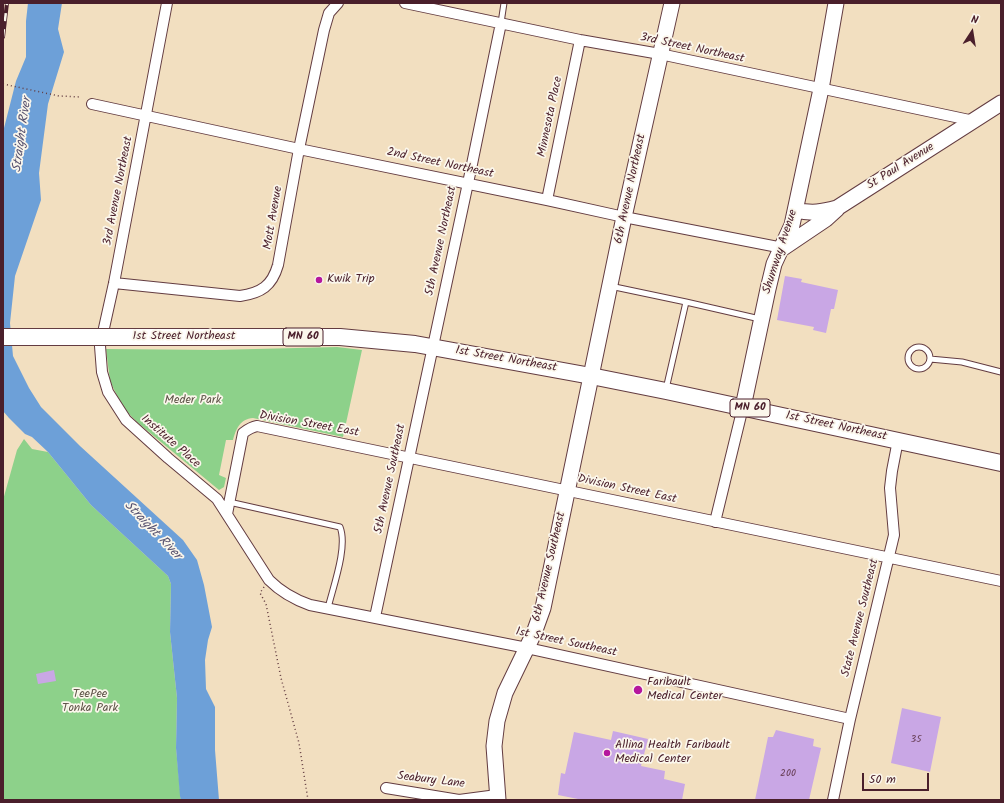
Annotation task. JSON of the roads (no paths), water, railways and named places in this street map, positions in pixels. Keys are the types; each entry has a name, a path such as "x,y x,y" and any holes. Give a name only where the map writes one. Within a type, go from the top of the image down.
{"main road":[{"name":"1st Street Northeast","path":"3,338 340,337 397,342 433,347 666,390 1001,463"}],"street":[{"name":"3rd Avenue Northeast","path":"104,383 100,346 114,283 167,3"},
{"name":"Mott Avenue","path":"114,283 240,296 252,294 263,289 273,278 278,265 299,149 324,30 329,14 338,3"},
{"name":"3rd Street Northeast","path":"405,3 580,40 660,54 974,121"},
{"name":"6th Avenue Northeast","path":"591,376 624,217 672,3"},
{"name":"Shumway Avenue","path":"715,522 743,407 774,264 783,248 796,210 821,89 836,3"},
{"name":"5th Avenue Northeast","path":"433,347 501,23"},
{"name":"Minnesota Place","path":"547,200 580,40"},
{"name":"2nd Street Northeast","path":"92,104 624,217 783,248"},
{"name":"St Paul Avenue","path":"796,210 810,213 824,212 838,208 974,121 1000,107"},
{"path":"783,248 826,220 838,208"},
{"name":"5th Avenue Southeast","path":"375,617 433,347"},
{"name":"6th Avenue Southeast","path":"497,798 494,746 497,721 505,693 527,648 543,608 591,376"},
{"name":"Institute Place","path":"104,383 113,401 126,420 217,499 269,580"},
{"name":"Division Street East","path":"229,502 243,434 253,426 256,426 568,490 1001,582"},
{"name":"State Avenue Southeast","path":"833,800 850,719 894,535 890,488 898,440"},
{"path":"227,514 229,502"},
{"name":"1st Street Southeast","path":"269,580 278,589 293,599 310,605 527,648 850,719"},
{"name":"Seabury Lane","path":"386,788 459,800 497,798"}],"lane":[{"path":"501,23 504,3"},
{"path":"610,286 761,319"},
{"path":"666,390 686,302"},
{"path":"923,347 928,352 930,359 927,365 921,369 913,368 910,365 908,354 912,349 923,347"},
{"path":"930,359 962,362 1001,372"},
{"path":"229,502 340,527 343,548 328,608"}],"water":[{"name":"Straight River","path":"28,3 62,3 58,29 64,52 48,104 39,173 41,200 15,276 10,323 13,356 29,388 41,407 80,446 183,540 197,560 204,585 212,627 208,640 205,660 206,689 215,707 215,750 219,800 181,800 180,796 176,748 177,698 170,632 171,584 168,576 91,505 48,452 32,437 25,434 3,411 3,132 16,81 26,57 26,21"}],"railway":[{"path":"3,37 7,3"}],"place":[{"name":"Kwik Trip","path":"319,280"},
{"name":"Faribault Medical Center","path":"638,690"},
{"name":"Allina Health Faribault Medical Center","path":"607,753"}],"park label":[{"name":"Meder Park","path":"193,401"},
{"name":"TeePee Tonka Park","path":"90,702"}]}
